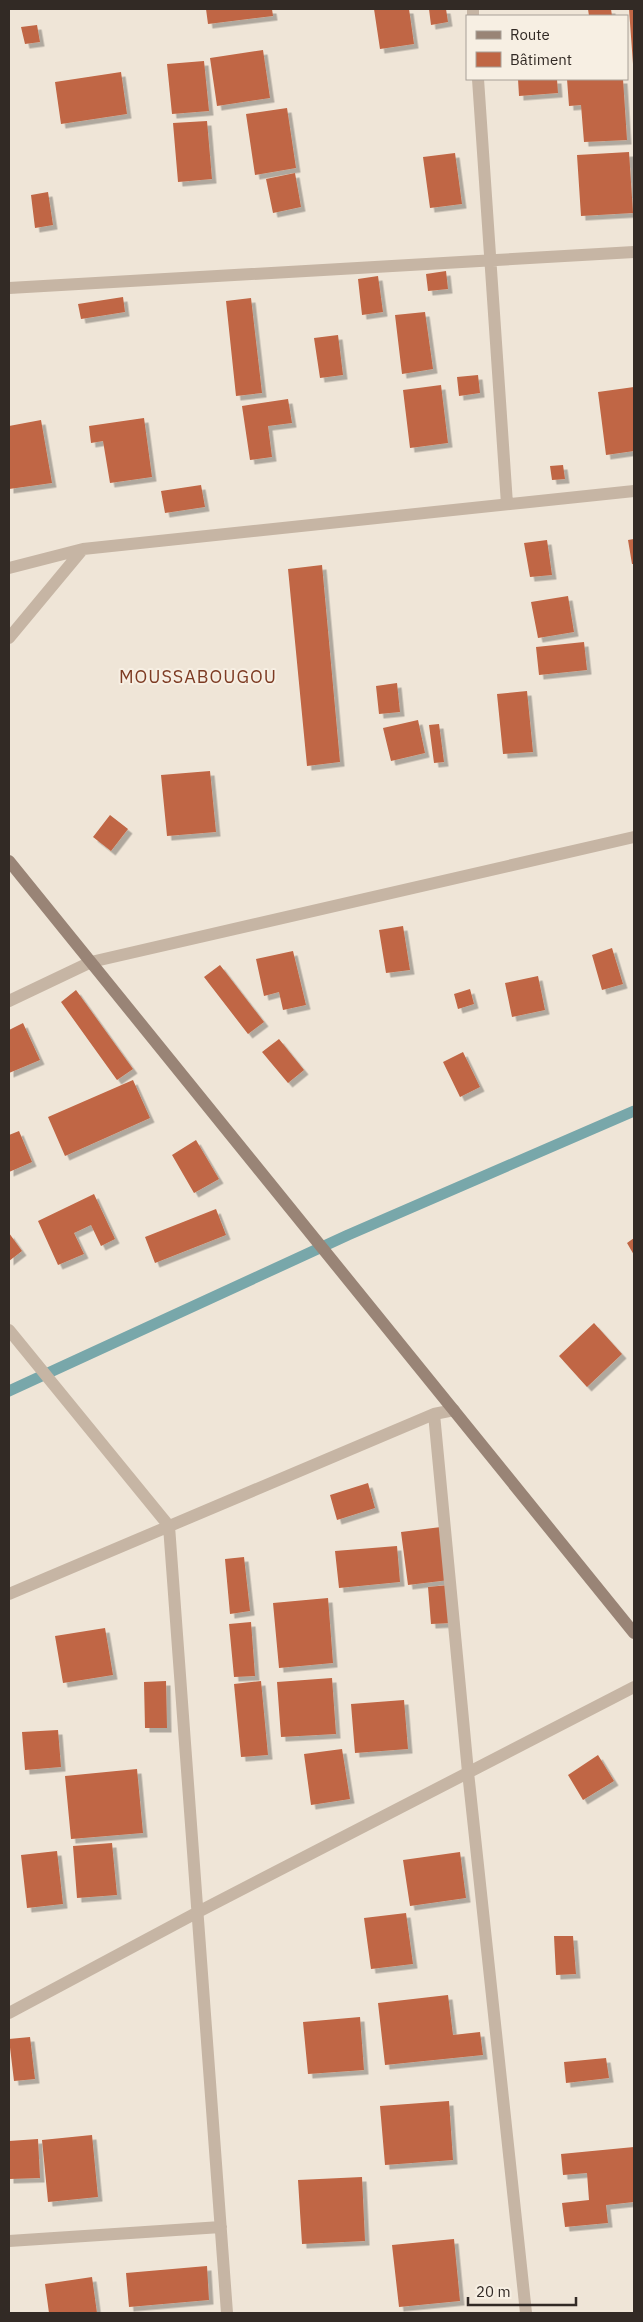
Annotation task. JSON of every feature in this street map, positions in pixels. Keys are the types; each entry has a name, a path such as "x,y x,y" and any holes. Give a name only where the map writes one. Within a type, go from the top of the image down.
{"street":[{"path":"478,80 507,504"},
{"path":"9,288 634,252"},
{"path":"9,568 83,549 634,491"},
{"path":"9,638 83,549"},
{"path":"9,1001 91,962 634,836"},
{"path":"9,861 634,1633"},
{"path":"9,1330 169,1526 227,2313"},
{"path":"9,1594 434,1414 454,1410"},
{"path":"434,1414 468,1772 526,2313"},
{"path":"9,2013 198,1912 634,1687"},
{"path":"9,2241 221,2227"}],"building":[{"path":"206,9 272,9 273,16 208,24"},
{"path":"374,9 409,9 414,44 380,49"},
{"path":"429,9 446,9 448,22 431,25"},
{"path":"588,9 611,9 612,15 589,15"},
{"path":"629,9 634,9 634,64 633,64"},
{"path":"37,25 40,42 25,44 21,27"},
{"path":"263,50 270,98 217,106 210,58"},
{"path":"204,61 209,111 172,114 167,64"},
{"path":"121,72 127,114 61,124 55,82"},
{"path":"518,80 557,80 558,93 519,96"},
{"path":"567,80 623,80 627,140 584,142 581,105 569,106"},
{"path":"287,108 296,168 255,175 246,114"},
{"path":"207,121 212,179 178,182 173,123"},
{"path":"629,152 633,213 581,216 577,155"},
{"path":"455,153 462,204 430,208 423,157"},
{"path":"295,173 301,207 273,213 266,179"},
{"path":"48,192 53,225 35,228 31,195"},
{"path":"446,271 448,289 428,291 426,274"},
{"path":"378,276 383,312 362,315 358,279"},
{"path":"123,297 125,312 81,319 78,304"},
{"path":"251,298 262,393 236,396 226,301"},
{"path":"425,312 433,369 402,374 395,315"},
{"path":"338,335 343,375 320,378 314,338"},
{"path":"478,375 480,393 459,396 457,377"},
{"path":"441,385 448,443 410,448 403,390"},
{"path":"634,387 634,451 606,455 598,392"},
{"path":"288,399 292,423 268,426 272,457 250,460 242,406"},
{"path":"144,418 152,477 110,483 103,441 91,443 89,426"},
{"path":"41,420 52,483 9,489 9,426"},
{"path":"563,465 565,479 552,480 550,466"},
{"path":"201,485 205,507 165,513 161,491"},
{"path":"634,539 634,564 632,564 628,540"},
{"path":"547,540 552,575 530,577 524,543"},
{"path":"322,565 340,762 307,766 288,569"},
{"path":"568,596 574,632 538,638 531,602"},
{"path":"584,642 587,670 539,675 536,647"},
{"path":"397,683 400,712 379,714 376,686"},
{"path":"527,691 533,752 503,754 497,694"},
{"path":"418,720 425,753 391,761 383,728"},
{"path":"439,724 444,762 434,763 429,725"},
{"path":"210,771 216,832 167,836 161,775"},
{"path":"110,815 128,829 111,851 93,837"},
{"path":"403,926 410,970 386,973 379,930"},
{"path":"612,948 623,984 602,990 592,955"},
{"path":"293,951 306,1005 283,1010 279,992 264,996 256,959"},
{"path":"220,965 264,1022 248,1034 204,977"},
{"path":"538,976 545,1010 512,1017 505,983"},
{"path":"470,989 474,1004 458,1009 454,994"},
{"path":"76,990 133,1069 117,1080 61,1002"},
{"path":"23,1023 40,1060 9,1073 9,1030"},
{"path":"279,1039 304,1070 288,1083 262,1052"},
{"path":"463,1052 480,1087 460,1097 443,1062"},
{"path":"133,1080 150,1118 65,1156 48,1117"},
{"path":"19,1131 32,1162 9,1172 9,1135"},
{"path":"196,1140 219,1179 194,1193 172,1155"},
{"path":"94,1194 115,1239 101,1246 91,1225 74,1233 84,1254 58,1265 38,1221"},
{"path":"216,1209 226,1235 155,1263 145,1237"},
{"path":"9,1233 22,1251 9,1261"},
{"path":"634,1238 634,1255 627,1243"},
{"path":"594,1323 622,1354 587,1387 559,1356"},
{"path":"368,1483 375,1508 337,1520 330,1495"},
{"path":"441,1527 449,1580 408,1585 401,1532"},
{"path":"397,1546 400,1582 339,1588 335,1551"},
{"path":"244,1557 250,1611 230,1614 225,1559"},
{"path":"449,1585 451,1623 431,1624 428,1587"},
{"path":"328,1598 333,1663 279,1668 273,1603"},
{"path":"251,1622 255,1676 234,1677 229,1624"},
{"path":"105,1628 113,1675 63,1683 55,1636"},
{"path":"332,1678 336,1734 281,1737 277,1682"},
{"path":"166,1681 167,1728 145,1728 144,1682"},
{"path":"261,1681 268,1755 241,1757 234,1684"},
{"path":"404,1700 408,1749 355,1753 351,1704"},
{"path":"58,1730 61,1767 25,1770 22,1732"},
{"path":"342,1749 350,1799 311,1805 304,1754"},
{"path":"598,1755 614,1781 583,1800 568,1775"},
{"path":"137,1769 143,1833 71,1839 65,1776"},
{"path":"112,1843 117,1895 77,1898 73,1846"},
{"path":"57,1851 63,1904 27,1908 21,1855"},
{"path":"460,1852 466,1898 410,1906 403,1860"},
{"path":"406,1913 413,1964 371,1969 364,1918"},
{"path":"554,1936 573,1936 576,1974 556,1975"},
{"path":"448,1995 453,2035 480,2032 483,2055 385,2065 378,2003"},
{"path":"360,2017 364,2070 308,2074 303,2022"},
{"path":"30,2037 35,2079 14,2081 9,2039"},
{"path":"606,2058 609,2078 566,2083 564,2062"},
{"path":"449,2101 453,2160 385,2165 380,2106"},
{"path":"92,2135 98,2197 48,2202 42,2140"},
{"path":"38,2139 40,2178 9,2179 9,2141"},
{"path":"634,2147 634,2202 606,2205 608,2223 565,2227 562,2203 589,2200 587,2173 563,2175 561,2154"},
{"path":"362,2177 365,2241 302,2244 298,2180"},
{"path":"454,2239 460,2301 399,2307 392,2245"},
{"path":"207,2266 209,2300 129,2307 126,2273"},
{"path":"92,2277 97,2313 49,2313 45,2284"}],"waterway":[{"path":"9,1391 348,1235 634,1111"}],"district":[{"name":"MOUSSABOUGOU","path":"198,676"}]}
